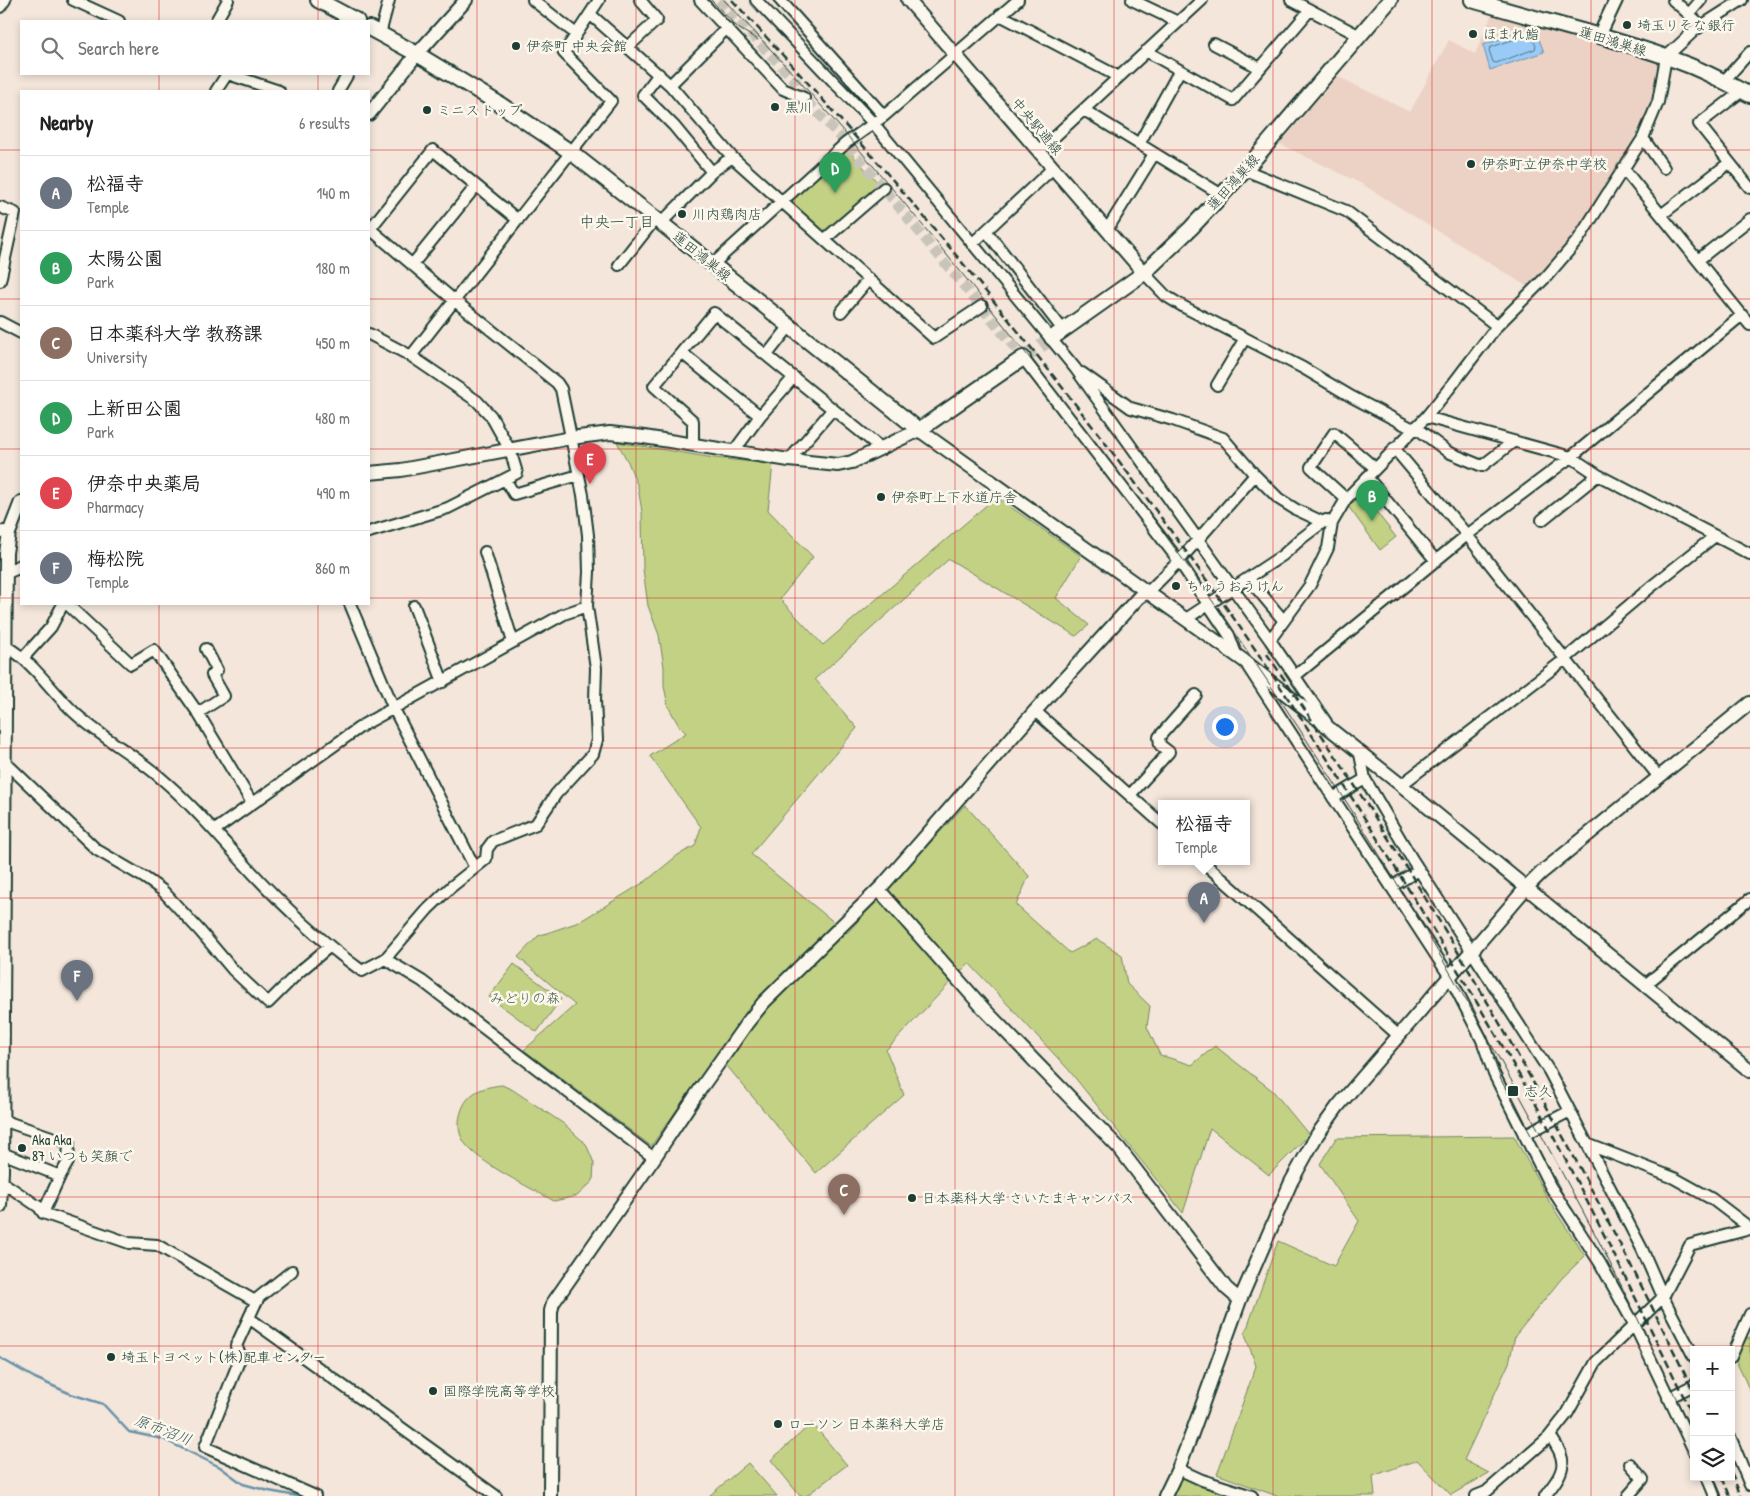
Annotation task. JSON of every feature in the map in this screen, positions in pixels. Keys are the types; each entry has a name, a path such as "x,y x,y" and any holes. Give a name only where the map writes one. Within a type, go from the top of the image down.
{"main road":[{"path":"318,0 355,20"},
{"name":"蓮田鴻巣線","path":"1057,334 1144,273 1191,228 1245,170 1390,0"},
{"name":"蓮田鴻巣線","path":"1472,0 1600,36 1666,57 1690,66 1746,93"},
{"name":"蓮田鴻巣線","path":"374,31 418,54 501,105 572,153 659,220 712,265 919,430"},
{"path":"919,430 1024,358"}],"street":[{"path":"0,7 4,0"},
{"path":"73,0 88,3 117,20"},
{"path":"217,20 228,0"},
{"path":"374,31 388,0"},
{"path":"370,113 418,54 466,0"},
{"path":"533,0 576,34"},
{"path":"411,356 611,101 564,53 599,0"},
{"path":"628,47 657,20 640,0"},
{"path":"700,0 783,88 804,98"},
{"path":"756,0 874,124 972,244 1057,334"},
{"path":"780,0 884,116"},
{"name":"中央駅通線","path":"908,0 1144,273"},
{"path":"712,265 846,143 884,116 1018,0"},
{"path":"1132,0 1178,22"},
{"path":"1039,151 1202,0"},
{"path":"1291,0 1358,36"},
{"path":"1600,36 1616,0"},
{"path":"1674,0 1701,26"},
{"path":"1689,14 1700,0"},
{"path":"1186,619 1283,555 1328,522 1338,512 1346,499 1426,417 1496,326 1547,276 1578,240 1642,138 1658,102 1666,57 1701,26 1742,0"},
{"path":"1146,52 1232,100 1310,10"},
{"path":"590,14 670,85 732,157 934,338 982,306"},
{"path":"1000,15 1119,77"},
{"path":"670,85 728,28"},
{"path":"1214,44 1260,68"},
{"path":"1722,82 1750,52"},
{"path":"1139,144 1180,70"},
{"path":"658,74 643,94 674,126 712,172"},
{"path":"217,90 226,75"},
{"path":"230,75 276,90"},
{"path":"339,90 347,75"},
{"path":"1746,93 1699,124 1729,163 1749,184"},
{"path":"1084,110 1222,195"},
{"path":"1642,138 1664,168"},
{"path":"370,228 433,150 518,220"},
{"path":"1107,230 1154,154"},
{"path":"619,265 659,220 712,172 732,157"},
{"path":"1661,215 1729,163"},
{"path":"972,244 1053,168"},
{"path":"1295,676 1467,535 1571,457 1746,317 1623,168"},
{"path":"1245,170 1346,211 1496,326"},
{"path":"412,265 476,186"},
{"path":"824,239 884,188"},
{"path":"0,206 15,213 0,281"},
{"path":"1698,260 1750,219"},
{"path":"7,647 23,658 67,706 88,725 162,779 215,830 250,870 329,947 362,971 385,959 428,909 486,859 487,849 493,842 536,824 556,794 593,754 597,740 596,668 586,606 589,572 588,535 579,475 561,389 557,383 370,230"},
{"path":"986,232 1057,334 1075,368 1270,640 1333,733"},
{"path":"1144,273 1166,296 1303,368 1352,397 1414,428 1448,452 1482,466 1513,442"},
{"path":"841,312 869,280"},
{"path":"693,445 693,421 654,386 714,313 882,449"},
{"path":"0,322 20,332"},
{"path":"766,355 789,327"},
{"path":"370,335 411,356 477,401 491,416 510,450 517,473 448,508 370,532"},
{"path":"1217,385 1245,338"},
{"path":"682,352 760,416"},
{"path":"1024,358 1180,561 1230,635 1240,657 1450,977 1482,1040 1494,1074 1550,1186 1600,1263 1634,1324 1690,1443"},
{"path":"1075,368 1131,408 1180,422 1223,438 1255,475 1280,499 1295,509 1328,522"},
{"path":"734,451 760,416 794,377"},
{"path":"789,460 833,409"},
{"path":"1426,417 1571,457 1598,475 1750,554"},
{"path":"370,473 401,470 571,438 610,433 789,460 838,465 852,462 919,430 1240,657 1333,733 1401,785 1750,1071"},
{"path":"1346,499 1310,467 1334,433 1376,468"},
{"path":"1394,448 1467,535 1564,660 1658,776"},
{"path":"505,479 514,494 579,475"},
{"path":"550,1496 551,1311 553,1303 694,1098 764,1002 879,890 1035,711 1139,597 1180,561 1255,475"},
{"path":"1542,520 1598,475"},
{"path":"1367,477 1436,561"},
{"path":"0,1206 2,1182 2,830 6,763 3,693 7,647 7,572 3,531 20,504"},
{"path":"1270,640 1310,585 1328,548 1328,522"},
{"path":"1401,785 1564,660 1715,536"},
{"path":"485,552 513,642"},
{"path":"7,572 20,566"},
{"path":"1248,578 1284,621"},
{"path":"23,658 51,627 64,605"},
{"path":"66,605 131,664 154,650 198,713 252,803"},
{"path":"350,605 394,708 475,868"},
{"path":"414,606 442,682"},
{"path":"215,830 363,725 564,614 586,606"},
{"path":"198,713 224,696 212,675 217,670 206,649"},
{"path":"1130,795 1169,752 1160,744 1159,737 1196,695"},
{"path":"1165,1496 1178,1470 1240,1300 1291,1182 1303,1158 1338,1106 1526,888 1554,862 1658,776 1750,703"},
{"path":"1035,711 1158,820"},
{"path":"1360,754 1365,779 1419,870 1549,1071 1642,1249 1663,1297 1690,1349"},
{"path":"6,763 98,850 162,890 233,970 268,1003 299,972 329,947"},
{"path":"1333,798 1365,779"},
{"path":"1206,865 1399,1036"},
{"path":"1391,887 1419,870"},
{"path":"879,890 984,1009 1119,1148 1226,1288 1240,1300"},
{"path":"1645,985 1750,899"},
{"path":"385,959 422,981 654,1158"},
{"path":"1524,1134 1570,1111"},
{"path":"2,1112 70,1143 68,1162 42,1213"},
{"path":"1,1144 60,1176"},
{"path":"1587,1144 1674,1178 1712,1200 1750,1228"},
{"path":"2,1182 40,1207 42,1213"},
{"path":"42,1213 129,1243 157,1245 256,1302"},
{"path":"1476,1496 1486,1492 1550,1436 1567,1414 1596,1362 1663,1297 1690,1246 1750,1228"},
{"path":"292,1271 258,1298 256,1302 236,1346 241,1356 205,1447 315,1496"},
{"path":"1735,1349 1750,1314"},
{"path":"249,1318 496,1496"},
{"path":"1668,1398 1690,1387"},
{"path":"1545,1496 1562,1474 1561,1451 1550,1436"},
{"path":"1735,1449 1750,1485"},
{"path":"1628,1496 1643,1479 1630,1464"},
{"path":"1178,1470 1252,1496"},
{"path":"1707,1481 1707,1496"},
{"path":"1708,1481 1715,1496"}],"shaded area":[{"name":"伊奈町立伊奈中学校","path":"1492,14 1657,59 1661,65 1650,107 1610,185 1572,240 1528,287 1362,184 1280,144 1337,76 1410,112 1449,40 1475,54"}],"green space":[{"path":"846,148 880,185 825,235 790,201"},
{"path":"617,442 714,458 773,464 768,510 813,557 780,599 823,645 996,497 1081,556 1056,598 1089,625 1076,636 949,559 815,679 857,728 751,854 847,933 965,805 1029,876 1016,905 1070,953 1097,939 1122,955 1127,984 1150,1006 1147,1027 1160,1055 1192,1065 1215,1046 1273,1091 1309,1135 1269,1175 1210,1128 1183,1213 1068,1069 969,963 886,1050 904,1095 816,1173 717,1054 651,1146 524,1050 575,1005 518,957 538,936 579,922 646,881 678,855 695,846 701,827 650,756 686,733 679,726 668,706 659,635 648,606 643,569 642,512 638,487 628,462"},
{"path":"1363,495 1396,537 1380,550 1348,506"},
{"name":"みどりの森","path":"514,964 561,999 537,1032 489,997"},
{"path":"502,1085 513,1090 564,1124 586,1144 594,1163 593,1181 577,1196 554,1201 493,1166 471,1150 464,1142 460,1134 459,1121 465,1103 478,1091"},
{"path":"1514,1136 1550,1203 1585,1256 1562,1278 1515,1336 1509,1363 1464,1460 1489,1473 1451,1495 1417,1460 1373,1476 1375,1496 1277,1496 1217,1474 1256,1366 1245,1334 1278,1241 1334,1266 1359,1221 1320,1164 1336,1138"},
{"path":"1750,1337 1750,1391 1735,1359 1735,1346 1729,1346"},
{"path":"812,1423 847,1465 806,1496 800,1496 771,1460"},
{"path":"748,1463 777,1496 709,1496"},
{"path":"1183,1475 1245,1496 1172,1496"}],"water":[{"path":"1534,27 1544,52 1490,70 1483,45"}],"waterway":[{"name":"原市沼川","path":"0,1358 35,1378 71,1394 103,1404 129,1432 163,1439 220,1467 243,1484 297,1496"}],"tunnel":[{"path":"719,0 797,83 804,98 846,143 1023,358"},
{"path":"1023,358 1052,338"}],"tram line":[{"path":"711,0 738,28 758,40"},
{"path":"724,0 831,116 998,318 1132,490 1244,647 1298,727 1401,889 1498,1056 1600,1244 1690,1428"},
{"path":"1493,1058 1501,1080 1570,1207 1585,1226"},
{"path":"1714,1481 1720,1496"}],"railway":[{"path":"732,0 862,145 987,293 1048,369 1166,524 1266,665 1407,886 1534,1101 1636,1298 1690,1410"},
{"path":"1267,654 1327,742 1384,832 1495,1015 1598,1202 1693,1391"},
{"path":"1724,1481 1730,1496"},
{"path":"1734,1481 1741,1496"}],"place":[{"name":"埼玉りそな銀行","path":"1627,25"},
{"name":"ほまれ鮨","path":"1473,34"},
{"name":"伊奈町 中央会館","path":"516,46"},
{"name":"黒川","path":"775,107"},
{"name":"ミニストップ","path":"427,110"},
{"name":"伊奈町立伊奈中学校","path":"1471,164"},
{"name":"上新田公園","path":"835,193"},
{"name":"川内鶏肉店","path":"682,214"},
{"name":"伊奈中央薬局","path":"590,484"},
{"name":"伊奈町上下水道庁舎","path":"881,497"},
{"name":"太陽公園","path":"1372,521"},
{"name":"ちゅうおうけん","path":"1176,586"},
{"name":"松福寺","path":"1204,923"},
{"name":"梅松院","path":"77,1001"},
{"name":"志久","path":"1513,1091"},
{"name":"Aka Aka 87 いつも笑顔で","path":"22,1148"},
{"name":"日本薬科大学 さいたまキャンパス","path":"912,1198"},
{"name":"日本薬科大学 教務課","path":"844,1215"},
{"name":"埼玉トヨペット(株)配車センター","path":"111,1357"},
{"name":"国際学院高等学校","path":"433,1391"},
{"name":"ローソン 日本薬科大学店","path":"778,1424"}],"district":[{"name":"中央一丁目","path":"617,222"}]}
